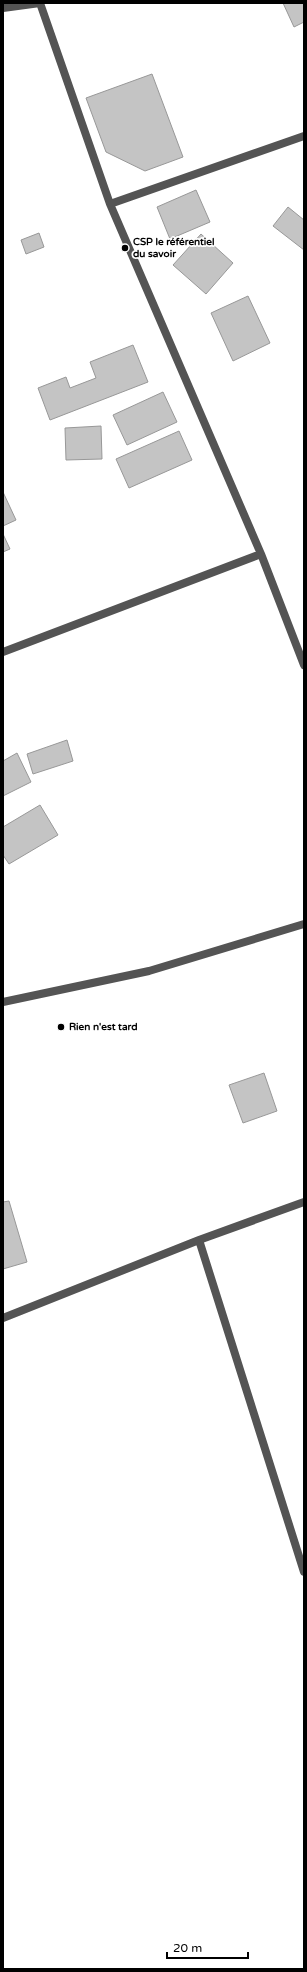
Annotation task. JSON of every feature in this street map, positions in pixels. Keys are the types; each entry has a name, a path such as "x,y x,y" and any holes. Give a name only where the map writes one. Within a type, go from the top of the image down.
{"street":[{"path":"3,8 40,3 110,204 261,554 304,665"},
{"path":"110,204 304,136"},
{"path":"3,652 261,554"},
{"path":"3,1002 149,971 304,924"},
{"path":"3,1318 199,1240 304,1202"},
{"path":"199,1240 304,1572"}],"building":[{"path":"283,3 304,3 304,22 294,27"},
{"path":"152,74 183,157 145,171 106,152 86,98"},
{"path":"196,190 210,222 170,239 157,207"},
{"path":"288,207 304,220 304,250 273,226"},
{"path":"39,233 44,247 26,254 21,240"},
{"path":"201,234 233,263 206,294 173,265"},
{"path":"248,296 270,343 233,361 211,313"},
{"path":"133,345 148,382 50,420 38,388 66,377 70,388 96,378 90,362"},
{"path":"163,392 177,422 127,445 113,415"},
{"path":"101,426 102,459 66,460 65,428"},
{"path":"179,431 192,460 129,488 116,459"},
{"path":"3,492 16,520 3,526"},
{"path":"3,534 10,549 3,552"},
{"path":"67,740 73,761 33,774 27,754"},
{"path":"17,753 31,782 3,796 3,761"},
{"path":"40,805 58,835 9,864 3,855 3,827"},
{"path":"264,1073 277,1111 243,1123 229,1085"},
{"path":"9,1201 27,1262 3,1269 3,1202"}],"place":[{"name":"CSP le référentiel du savoir","path":"125,248"},
{"name":"Rien n'est tard","path":"61,1027"}]}
